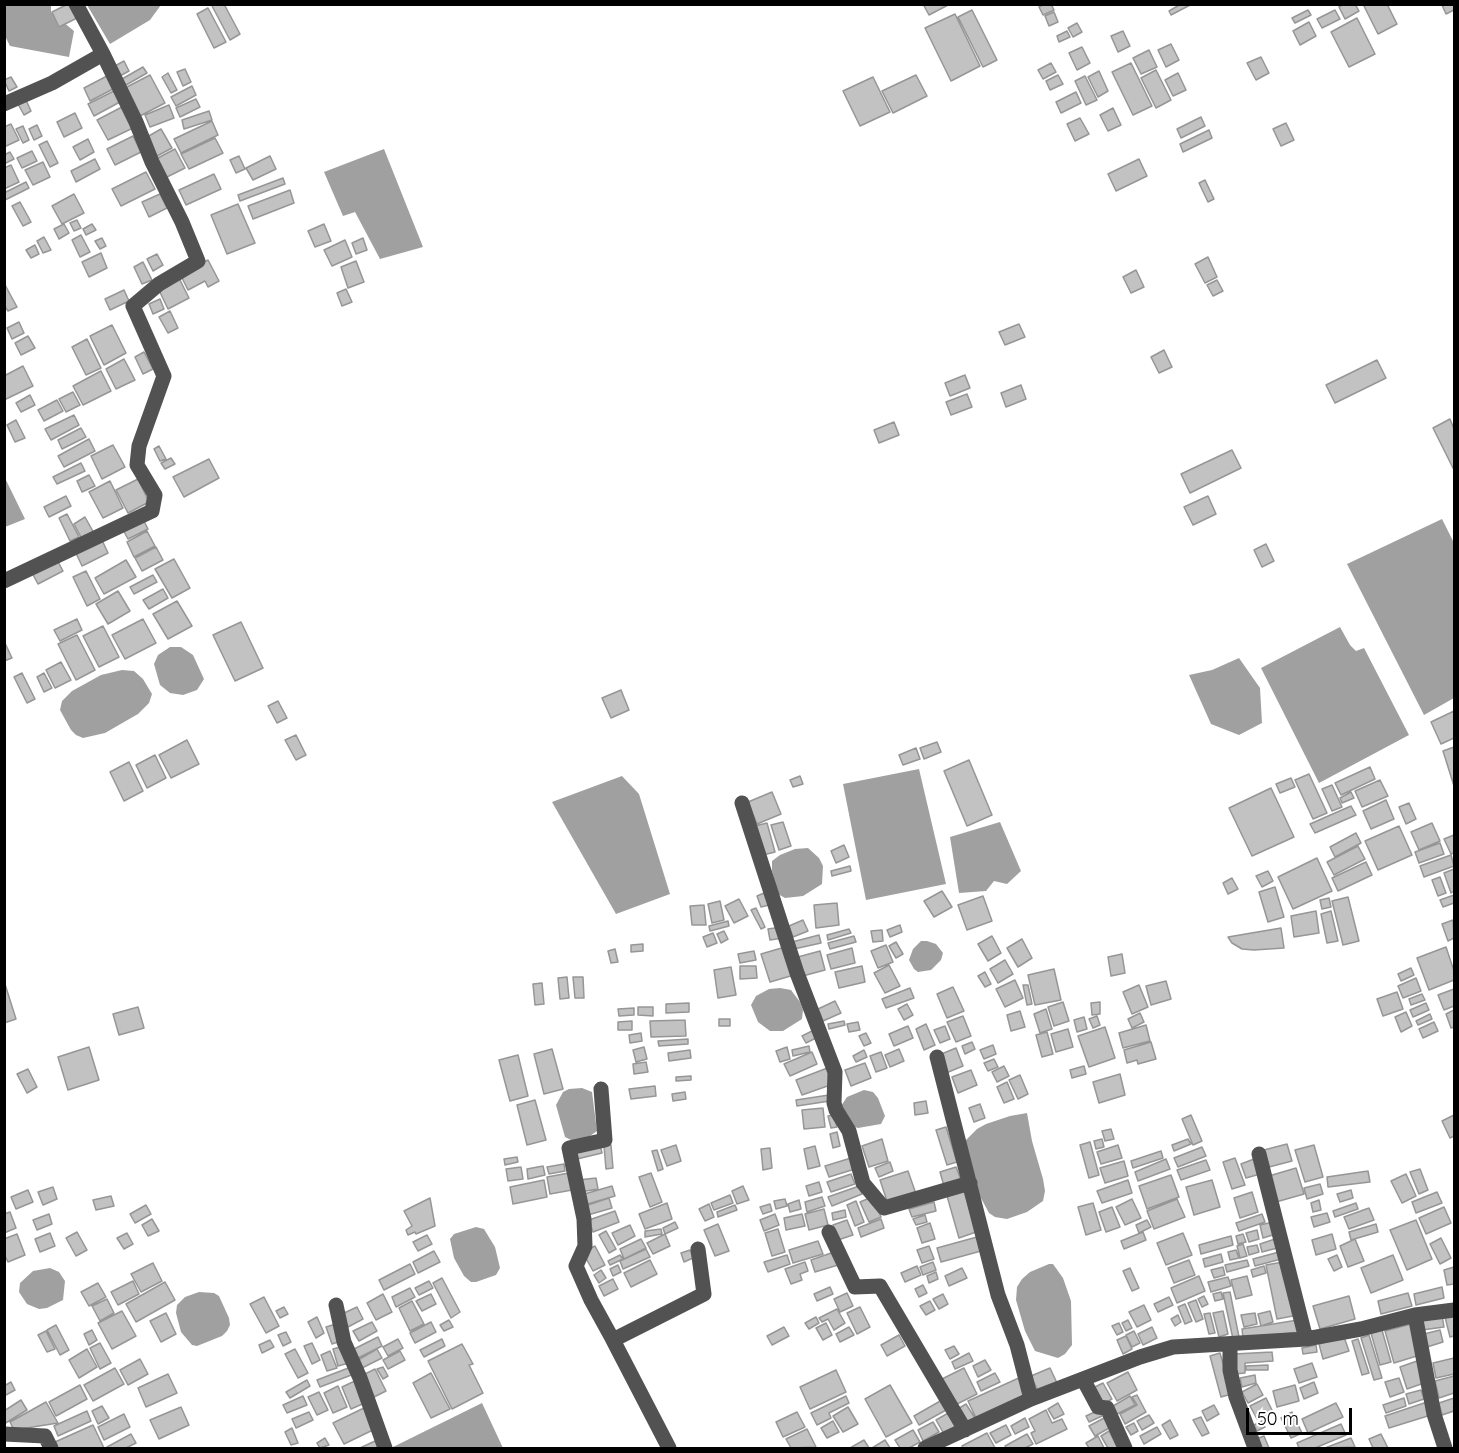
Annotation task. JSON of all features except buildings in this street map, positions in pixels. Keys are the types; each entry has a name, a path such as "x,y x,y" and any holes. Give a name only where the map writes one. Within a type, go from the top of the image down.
{"street":[{"path":"4,581 152,511 155,495 137,465 139,446 164,376 133,306 159,284 198,261 136,122 76,4"},
{"path":"4,104 52,83 102,54"},
{"path":"742,803 797,973 835,1072 836,1110 849,1131 863,1183 884,1208 970,1183"},
{"path":"937,1057 998,1295 1017,1345 1031,1399"},
{"path":"601,1089 605,1140 568,1148 584,1219 585,1245 576,1266 591,1300 669,1449"},
{"path":"1259,1154 1306,1339"},
{"path":"829,1232 855,1287 880,1286 965,1430"},
{"path":"613,1340 704,1294 698,1249"},
{"path":"336,1305 344,1342 360,1378 385,1449"},
{"path":"929,1448 1031,1399 1140,1357 1173,1347 1306,1339 1361,1329 1415,1315 1455,1310"},
{"path":"1415,1315 1434,1414 1445,1449"},
{"path":"1230,1344 1230,1370 1236,1396 1255,1449"},
{"path":"1083,1379 1098,1407 1107,1408 1125,1449"},
{"path":"4,1434 45,1436 51,1449"}],"shaded area":[{"path":"5,5 51,5 51,12 74,31 69,57 10,46 5,36"},
{"path":"87,5 161,5 150,20 110,44"},
{"path":"384,149 423,247 380,259 355,212 343,216 324,172"},
{"path":"5,478 25,519 4,527"},
{"path":"1442,519 1454,543 1454,698 1424,715 1347,564"},
{"path":"1340,627 1356,651 1364,648 1409,735 1319,783 1261,668"},
{"path":"170,647 181,647 193,655 204,679 197,690 183,695 170,693 160,685 154,664 158,655"},
{"path":"1239,658 1260,688 1262,723 1239,735 1211,724 1189,675 1212,670"},
{"path":"122,670 134,671 143,679 152,694 149,703 138,714 105,733 83,738 76,735 60,710 62,701 72,691 101,675"},
{"path":"919,769 946,884 866,900 843,784"},
{"path":"622,776 639,794 670,894 616,914 552,802"},
{"path":"1000,822 1021,871 1007,884 994,881 986,891 959,893 950,837"},
{"path":"808,848 819,858 823,866 822,884 803,896 785,898 778,894 772,861 795,849"},
{"path":"921,941 936,944 943,953 941,960 931,970 918,972 909,960 913,949"},
{"path":"769,989 791,990 800,1002 803,1010 802,1019 783,1031 770,1031 758,1022 751,1005 756,996"},
{"path":"582,1088 592,1092 597,1131 590,1136 573,1141 565,1137 556,1105 563,1092"},
{"path":"864,1090 873,1092 878,1098 885,1116 881,1124 858,1128 852,1126 841,1106 847,1097"},
{"path":"1027,1113 1043,1179 1045,1191 1043,1201 1027,1212 1007,1219 995,1217 989,1213 975,1187 965,1141 986,1124"},
{"path":"476,1227 484,1229 495,1247 500,1268 496,1275 471,1282 464,1276 454,1258 450,1239 454,1234"},
{"path":"1053,1264 1063,1278 1071,1301 1072,1345 1065,1354 1058,1358 1035,1351 1025,1331 1016,1300 1017,1287 1022,1279 1030,1272"},
{"path":"50,1268 59,1272 65,1281 63,1300 47,1308 39,1309 27,1304 19,1292 20,1283 33,1271"},
{"path":"199,1292 214,1293 219,1296 230,1325 222,1336 197,1346 192,1345 181,1332 176,1313 177,1305 185,1297"},
{"path":"482,1403 503,1448 391,1448"}]}
